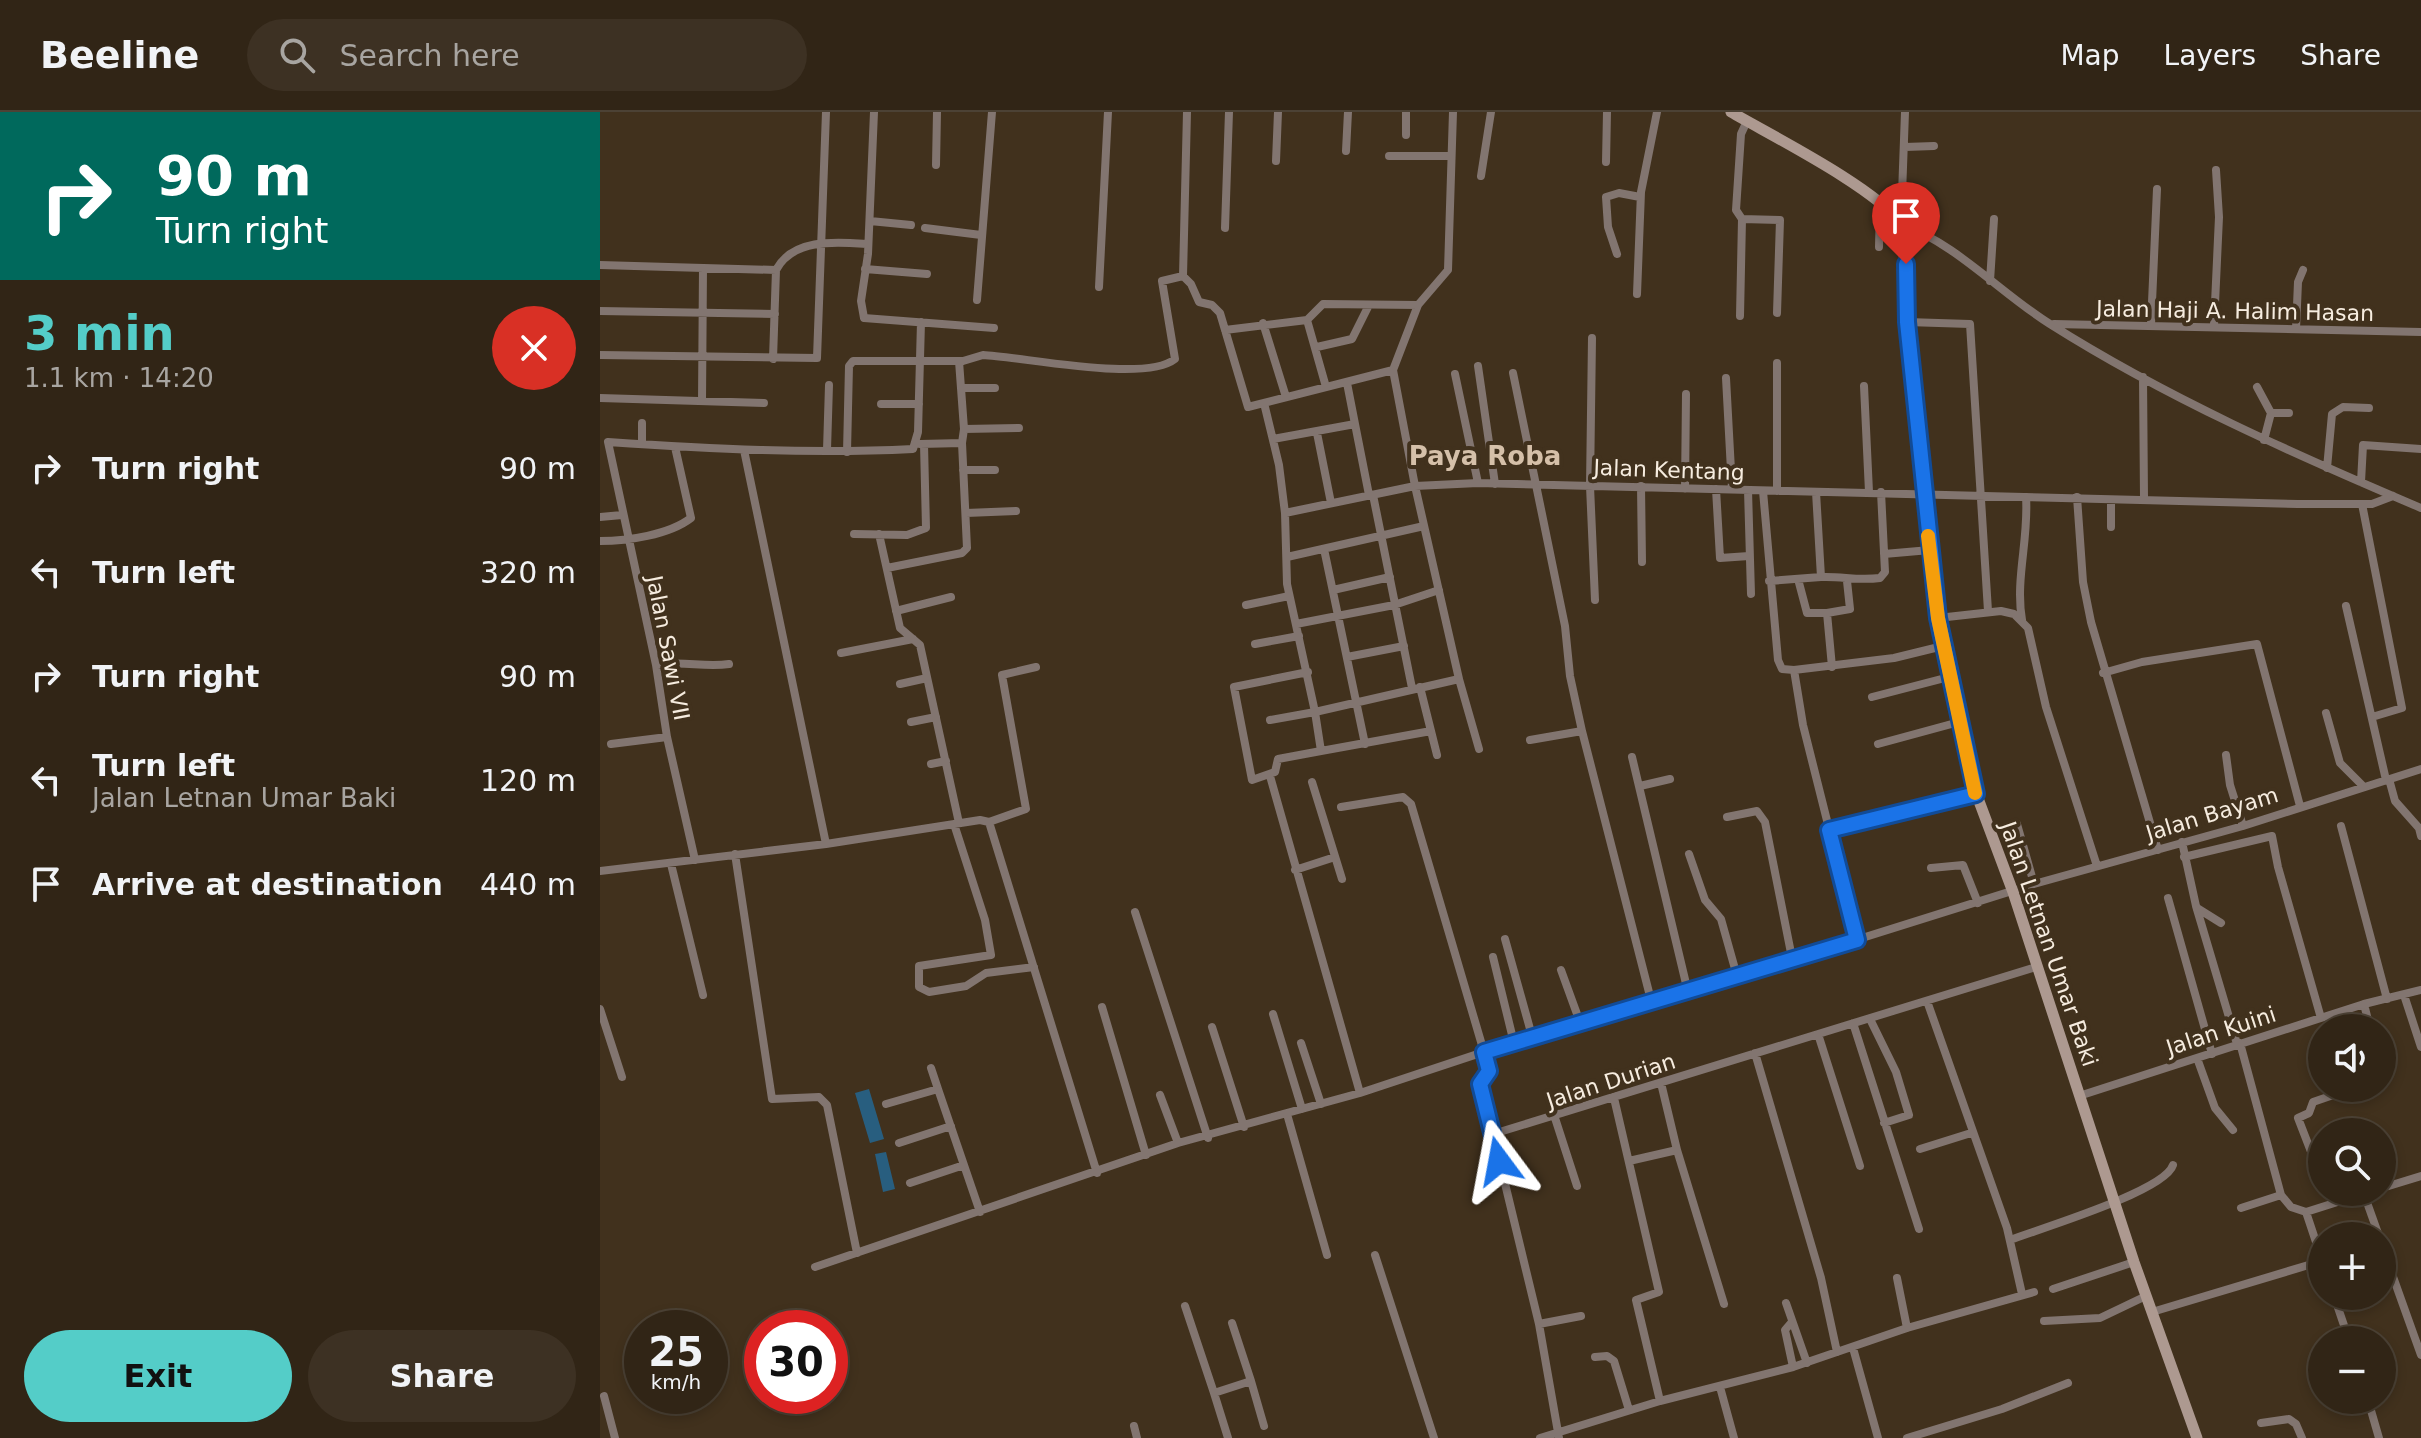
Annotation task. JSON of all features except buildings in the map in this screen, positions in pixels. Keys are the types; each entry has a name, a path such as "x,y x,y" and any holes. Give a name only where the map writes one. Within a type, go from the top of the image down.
{"street":[{"path":"600,355 702,359 817,358 826,112"},
{"path":"874,112 870,221 861,301 864,318 994,328"},
{"path":"936,165 937,112"},
{"path":"977,300 992,112"},
{"path":"1099,287 1108,112"},
{"path":"1183,276 1187,112"},
{"path":"1225,228 1229,112"},
{"path":"1276,161 1278,112"},
{"path":"1346,151 1348,112"},
{"path":"1406,112 1406,135"},
{"path":"1453,112 1448,270 1418,305 1393,370 1424,526 1459,679 1479,749"},
{"path":"1481,176 1491,112"},
{"path":"1606,162 1607,112"},
{"path":"1637,294 1640,197 1657,112"},
{"path":"1731,112 1745,117 1880,205 1902,224 1934,240 2048,323 2264,440 2421,508"},
{"path":"1902,224 1905,112"},
{"path":"1740,316 1742,219 1736,210 1745,117"},
{"path":"1905,147 1934,146"},
{"path":"1389,156 1451,156"},
{"path":"2214,325 2219,217 2216,170"},
{"path":"2151,325 2157,189"},
{"path":"1617,254 1608,227 1606,197 1619,193 1640,197"},
{"path":"1879,247 1880,205"},
{"path":"1742,219 1780,220 1777,313"},
{"path":"1990,281 1994,219"},
{"path":"870,221 911,225"},
{"name":"Jalan Letnan Umar Baki","path":"1902,224 1907,322 1938,618 1976,794 2013,892 2134,1262 2197,1438"},
{"path":"925,228 981,235"},
{"path":"773,359 776,270 782,259 821,242 866,244"},
{"path":"600,265 776,270"},
{"path":"702,401 703,268"},
{"path":"865,269 927,274"},
{"path":"2296,329 2298,282 2303,270"},
{"path":"1183,276 1190,282 1199,302 1212,305 1220,313 1245,405 1264,403 1393,370"},
{"path":"847,452 849,366 853,361 959,361 987,355 1137,371 1170,363 1174,357 1162,281 1183,276"},
{"path":"1225,330 1307,320 1323,304 1418,305"},
{"path":"1317,347 1352,339 1369,305"},
{"path":"600,311 775,314"},
{"path":"1307,320 1326,387"},
{"path":"854,534 907,535 926,528 919,404 921,322"},
{"path":"1907,322 1970,324 1988,611"},
{"path":"1263,323 1286,397"},
{"name":"Jalan Haji A. Halim Hasan","path":"2048,323 2421,332"},
{"path":"1592,338 1590,486 1595,600"},
{"path":"887,568 965,551 964,429 959,361"},
{"path":"1777,363 1777,491"},
{"path":"1478,366 1495,484"},
{"path":"1513,373 1565,626 1570,676 1582,731 1652,1004"},
{"path":"1455,374 1478,483"},
{"path":"2143,377 2144,498"},
{"path":"1726,378 1732,489"},
{"path":"1347,383 1383,537 1394,605 1437,755"},
{"path":"827,450 829,385"},
{"path":"1864,386 1869,492"},
{"path":"2257,387 2271,413 2264,440"},
{"path":"961,388 995,388"},
{"path":"1685,489 1686,394"},
{"path":"600,398 764,403"},
{"path":"1264,403 1285,513 1289,596 1308,672 1321,751"},
{"path":"881,404 919,404"},
{"path":"2327,468 2332,414 2343,407 2369,408"},
{"path":"2271,413 2289,413"},
{"path":"642,423 642,444 675,447 847,452 962,443"},
{"path":"1273,439 1355,424"},
{"path":"964,429 1019,428"},
{"path":"1317,433 1331,503"},
{"name":"Jalan Sawi VII","path":"642,444 608,442 695,860"},
{"path":"2361,482 2363,445 2421,449"},
{"path":"600,541 680,526 691,518 675,447"},
{"path":"744,450 826,844"},
{"path":"963,470 995,470"},
{"name":"Jalan Kentang","path":"1285,513 1415,486 1478,483 1816,492 1924,491 2111,500 2144,498 2362,504 2393,496"},
{"path":"1641,486 1642,562"},
{"path":"1716,489 1720,558 1749,556"},
{"path":"1748,490 1751,594"},
{"path":"1763,491 1769,581 1778,660 1782,669 1832,667 1943,646"},
{"path":"1816,492 1821,577"},
{"path":"1769,581 1821,577 1839,577 1847,581 1880,578 1885,572 1881,492"},
{"path":"2023,622 2020,597 2028,531 2026,497"},
{"path":"2077,497 2083,582 2103,673 2158,850"},
{"path":"2111,500 2111,527"},
{"path":"2362,504 2402,708 2372,717"},
{"path":"966,513 1016,511"},
{"path":"600,517 622,515"},
{"path":"1287,557 1424,526"},
{"path":"879,534 900,628 920,645 957,823 985,920 991,955 919,966 916,971 920,990 966,986 986,973 1034,967"},
{"path":"1324,549 1365,744"},
{"path":"1884,554 1930,550"},
{"path":"1333,590 1390,577"},
{"path":"1798,579 1807,613 1850,609 1847,581"},
{"path":"1296,624 1394,605 1439,590"},
{"path":"1246,605 1289,596"},
{"path":"896,611 951,597"},
{"path":"2346,606 2387,780 2395,801 2419,828 2421,836"},
{"path":"1938,618 1988,611 2014,614 2032,635 2036,671 2097,866"},
{"path":"1827,613 1832,667"},
{"path":"1255,644 1299,636"},
{"path":"841,653 914,639"},
{"path":"2103,673 2142,662 2257,644 2300,806"},
{"path":"1347,657 1404,646"},
{"path":"656,665 680,661 713,666 729,664"},
{"path":"600,871 826,844 957,823 989,822 1026,809 1002,675 1036,667"},
{"path":"1794,670 1803,725 1857,940"},
{"path":"1308,672 1234,687 1252,780 1277,771 1278,759 1431,731"},
{"path":"1872,697 1949,677"},
{"path":"900,684 927,678"},
{"path":"1270,720 1459,679"},
{"path":"2326,713 2340,763 2363,786"},
{"path":"911,722 936,717"},
{"path":"1878,744 1959,722"},
{"path":"1530,740 1582,731"},
{"path":"611,744 667,737"},
{"path":"2226,755 2230,785 2243,826"},
{"path":"1632,757 1688,992"},
{"path":"931,764 946,761"},
{"name":"Jalan Bayam","path":"815,1267 1178,1143 1208,1138 1360,1093 1532,1036 1652,1004 2034,884 2243,826 2421,769"},
{"path":"1270,776 1360,1093"},
{"path":"1640,786 1670,779"},
{"path":"1312,782 1342,879"},
{"path":"1829,830 1976,794"},
{"path":"1341,807 1403,797 1410,801 1489,1071 1480,1084 1539,1324 1559,1436"},
{"path":"1727,817 1757,811 1765,822 1792,958"},
{"path":"989,822 1097,1173"},
{"path":"2017,824 2034,884"},
{"path":"2341,826 2387,999"},
{"path":"2184,857 2272,836 2278,867 2321,1014"},
{"path":"2182,842 2197,908 2281,1195 2291,1207 2306,1212 2321,1206"},
{"path":"735,854 772,1099 819,1097 827,1105 857,1253"},
{"path":"1689,854 1705,900 1721,919 1737,976"},
{"path":"1295,870 1335,857"},
{"path":"671,864 703,995"},
{"path":"1931,868 1963,865 1978,903"},
{"path":"2168,898 2212,1054"},
{"path":"2197,908 2221,923"},
{"path":"1135,912 1208,1138"},
{"path":"1505,939 1532,1036"},
{"path":"1493,957 1514,1043"},
{"name":"Jalan Durian","path":"1493,1134 1555,1118 2036,967"},
{"path":"1561,970 1581,1025"},
{"name":"Jalan Kuini","path":"2334,1014 2421,990"},
{"path":"2404,995 2421,1047"},
{"path":"1927,1001 2010,1240 2022,1294"},
{"path":"2364,1004 2366,1014"},
{"path":"1102,1007 1146,1155"},
{"path":"600,1009 622,1077"},
{"path":"1273,1014 1302,1109"},
{"path":"1870,1019 1896,1072 1909,1115 1884,1123"},
{"name":"Jalan Kuini","path":"2079,1096 2308,1022"},
{"path":"1853,1023 1919,1229"},
{"path":"1212,1027 1244,1127"},
{"path":"1818,1034 1860,1166"},
{"path":"1301,1043 1321,1104"},
{"path":"1755,1053 1821,1278 1837,1352"},
{"path":"2197,1058 2215,1108 2233,1130"},
{"path":"931,1068 980,1212"},
{"path":"1661,1083 1677,1150 1724,1304"},
{"path":"886,1104 938,1089"},
{"path":"1160,1095 1178,1143"},
{"path":"1614,1098 1659,1292 1636,1300 1636,1306 1660,1401"},
{"path":"2308,1144 2298,1118 2308,1114 2313,1102"},
{"path":"1287,1114 1327,1255"},
{"path":"1555,1118 1577,1186"},
{"path":"899,1143 951,1126"},
{"path":"1920,1149 1971,1133"},
{"path":"1629,1161 1677,1150"},
{"path":"910,1183 964,1165"},
{"path":"2010,1240 2116,1202 2164,1179 2173,1165"},
{"path":"2396,1184 2421,1176"},
{"path":"2241,1208 2281,1195"},
{"path":"2306,1212 2309,1222"},
{"path":"1375,1255 1434,1438"},
{"path":"2053,1289 2134,1262"},
{"path":"2152,1312 2308,1264"},
{"path":"1897,1278 1907,1328"},
{"path":"2396,1285 2421,1355"},
{"path":"1540,1438 1559,1436 1629,1410 1807,1363 1907,1328 2034,1292"},
{"path":"2044,1321 2100,1318 2146,1296"},
{"path":"1786,1303 1807,1363"},
{"path":"1185,1306 1228,1438"},
{"path":"1539,1324 1581,1316"},
{"path":"1232,1323 1264,1426"},
{"path":"1791,1323 1785,1330 1793,1367"},
{"path":"1853,1348 1878,1438"},
{"path":"1595,1357 1607,1356 1614,1361 1629,1410"},
{"path":"1214,1393 1251,1381"},
{"path":"1907,1438 2002,1409 2068,1383"},
{"path":"1720,1387 1734,1438"},
{"path":"604,1396 615,1438"},
{"path":"2372,1414 2379,1438"},
{"path":"2261,1423 2289,1419 2296,1424 2302,1438"},
{"path":"1134,1426 1137,1438"}],"water":[{"path":"869,1089 884,1139 870,1143 855,1093"},
{"path":"886,1152 895,1189 883,1192 875,1154"}],"slow traffic":[{"path":"1928,536 1938,618 1975,793"}],"district":[{"name":"Paya Roba","path":"1485,456"}],"route":[{"path":"1499,1161 1480,1084 1489,1071 1484,1052 1857,940 1835,864 1829,830 1976,794 1938,618 1907,322 1906,264"}]}
